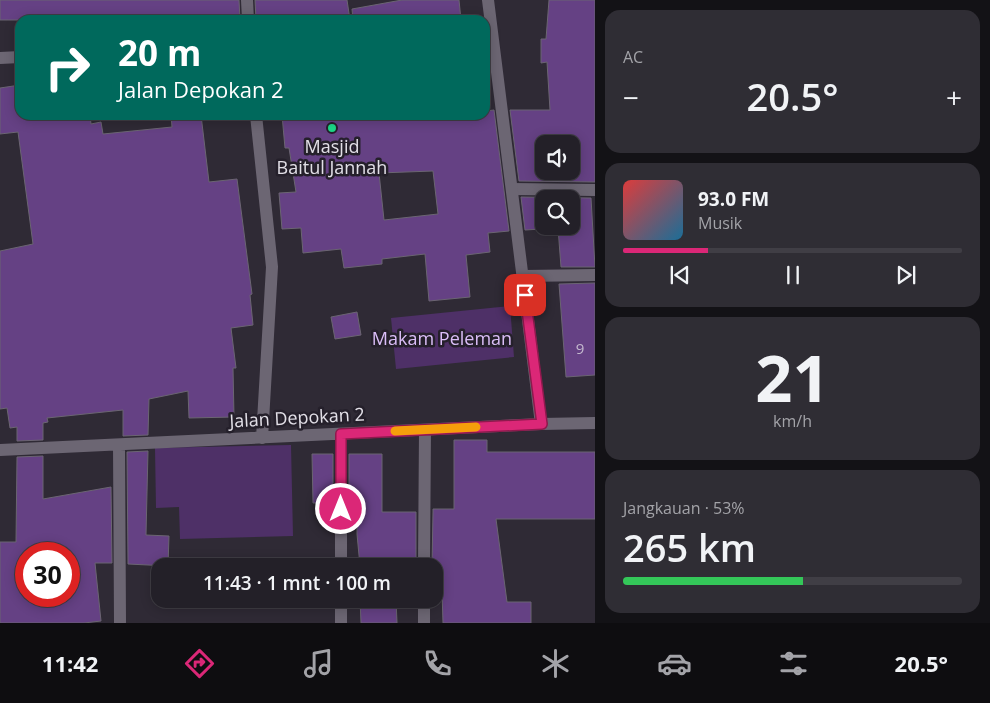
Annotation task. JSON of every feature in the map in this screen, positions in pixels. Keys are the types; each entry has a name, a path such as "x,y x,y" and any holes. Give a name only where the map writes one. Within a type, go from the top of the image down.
{"street":[{"path":"247,0 248,15"},
{"path":"488,0 490,15"},
{"path":"490,16 542,424"},
{"path":"0,58 15,57"},
{"path":"257,120 272,266 262,438"},
{"path":"512,189 595,190"},
{"path":"523,276 595,275"},
{"name":"Jalan Depokan 2","path":"0,450 595,423"},
{"path":"424,558 425,430"},
{"path":"341,434 341,558"},
{"path":"119,444 120,622"},
{"path":"341,608 341,623"},
{"path":"424,608 424,623"}],"green space":[{"name":"Makam Peleman","path":"510,306 514,357 396,369 391,318"},
{"path":"291,445 293,536 180,539 179,507 156,508 155,448"}],"building":[{"path":"0,0 239,0 240,15 15,15 15,20 0,20"},
{"path":"255,0 347,0 349,15 256,15"},
{"path":"402,0 459,0 460,15 353,15 352,9"},
{"path":"549,0 595,0 595,182 519,181 510,110 550,110 547,62 541,63 541,39 546,39"},
{"path":"15,86 15,120 91,120 91,124 101,122 103,134 172,127 171,120 202,120 209,182 237,179 252,294 250,295 253,325 231,328 236,368 233,368 234,417 189,418 188,391 149,399 148,435 123,436 123,410 47,418 48,422 43,423 43,440 17,441 17,427 10,428 7,408 0,409 0,251 33,244 18,132 0,134 0,88"},
{"path":"490,110 494,110 509,231 488,233 490,252 466,255 470,297 429,301 425,254 382,259 382,264 344,268 341,249 303,253 301,228 282,229 279,193 296,192 289,148 285,148 282,120 490,120","holes":["433,171 438,214 384,220 379,173"]},
{"path":"521,197 535,197 535,229 525,230"},
{"path":"580,198 591,198 595,267 561,267 559,235 580,235"},
{"path":"595,283 595,375 566,377 559,284"},
{"path":"357,312 361,335 335,339 331,317"},
{"path":"454,440 487,440 487,452 595,452 595,519 496,519 507,602 531,602 531,623 443,623 443,558 432,558 433,509 454,509"},
{"path":"148,451 146,535 169,536 168,558 151,558 151,565 128,564 127,452"},
{"path":"312,454 333,454 333,503 313,503"},
{"path":"349,454 382,454 382,512 416,512 416,558 359,558 357,504 349,503"},
{"path":"43,456 43,499 111,487 112,563 95,563 101,621 84,623 0,623 0,542 15,542 15,607 80,607 80,542 16,542 17,457"},
{"path":"360,608 396,608 397,623 361,623"}],"slow traffic":[{"path":"395,431 476,427"}],"place":[{"name":"Masjid Baitul Jannah","path":"332,128"}],"route":[{"path":"341,509 341,434 542,424 525,295"}]}
